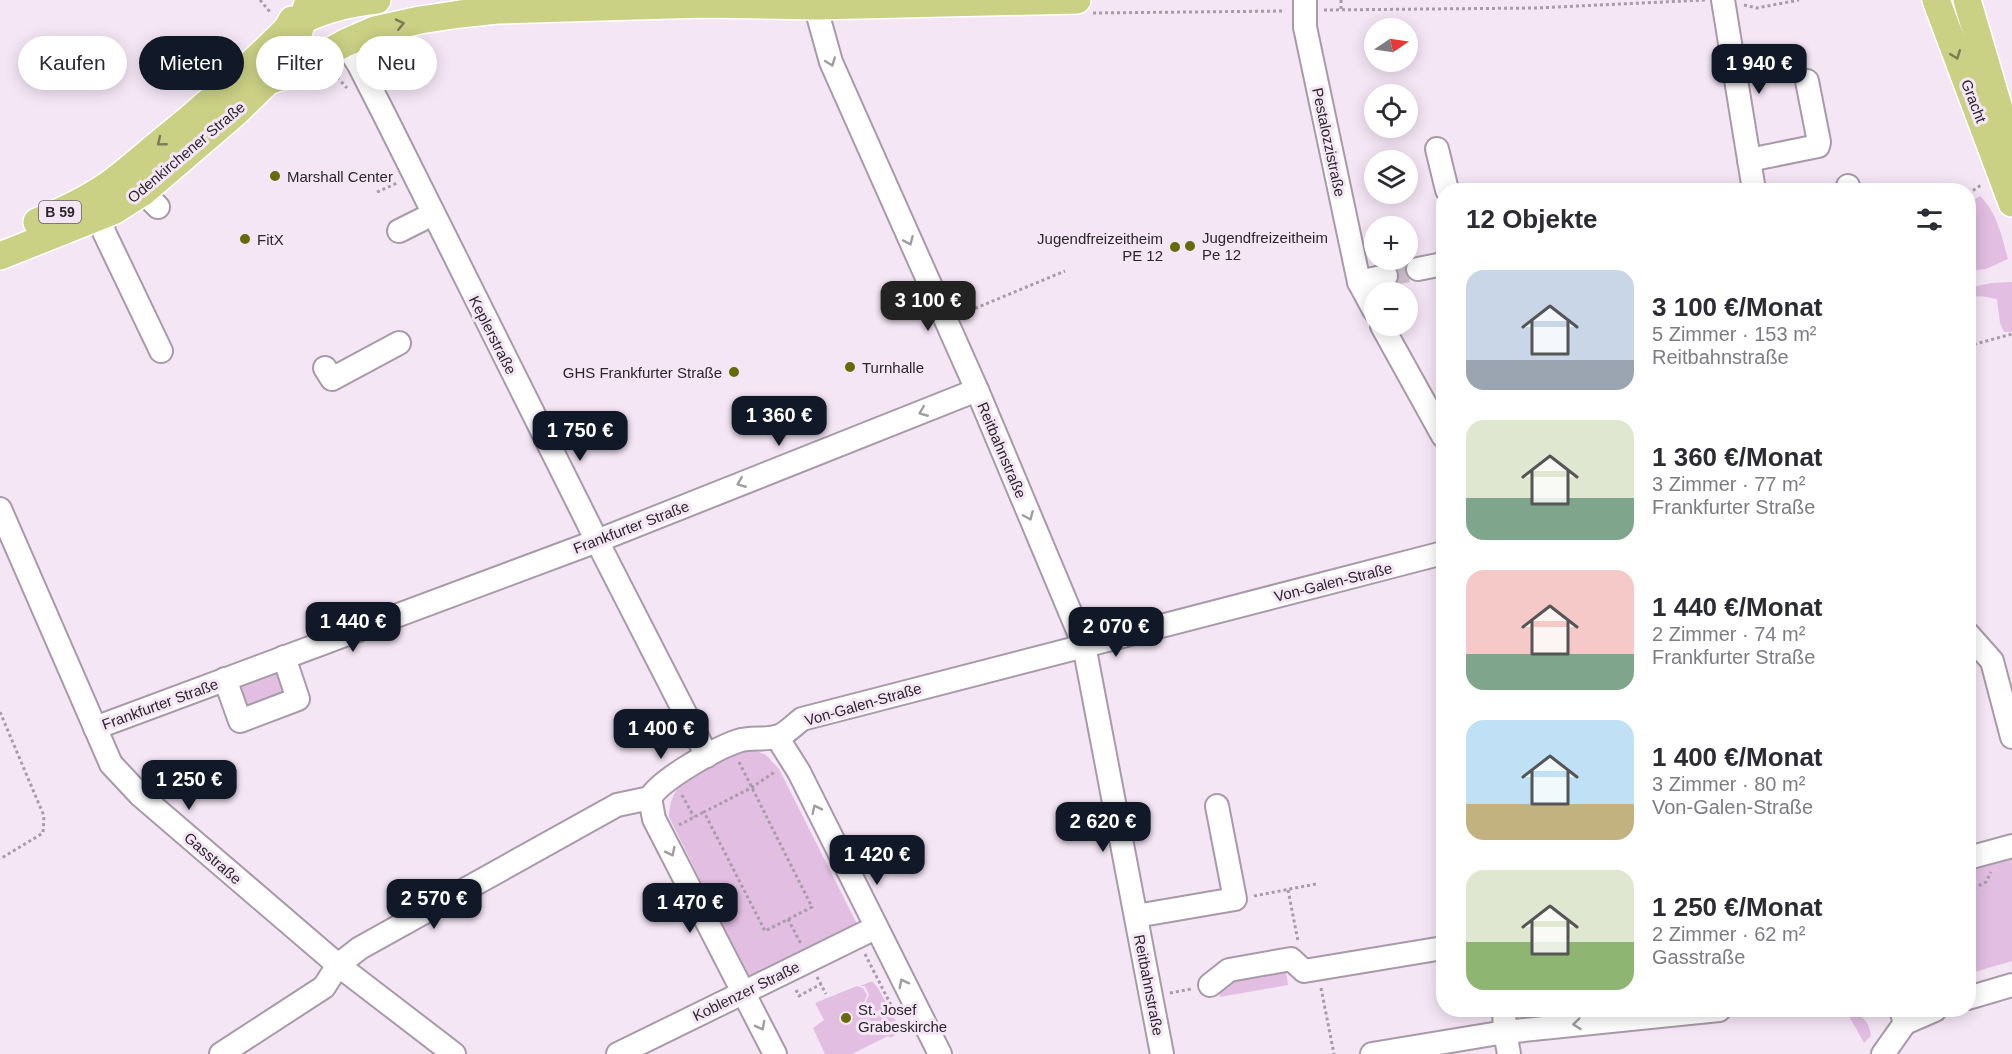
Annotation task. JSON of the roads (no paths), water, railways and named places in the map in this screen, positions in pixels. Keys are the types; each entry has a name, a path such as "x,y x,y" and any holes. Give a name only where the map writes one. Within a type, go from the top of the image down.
{"main road":[{"path":"302,8 341,6 368,0"},
{"path":"302,8 345,43 375,30 420,20 497,10 704,4 1077,0"},
{"name":"Gracht","path":"1935,0 2012,203"},
{"name":"Gracht","path":"1967,0 2012,153"},
{"name":"Odenkirchener Straße","path":"297,36 302,8"},
{"name":"Odenkirchener Straße","path":"0,237 63,211 115,179 228,85 302,8"},
{"name":"Odenkirchener Straße","path":"0,256 113,211 150,199 259,90"}],"street":[{"name":"Pestalozzistraße","path":"1305,0 1305,27 1359,282 1364,291"},
{"path":"1723,1 1754,183"},
{"name":"Reitbahnstraße","path":"816,3 831,62 977,390 1084,645 1162,1054"},
{"name":"Keplerstraße","path":"345,43 359,65 707,756"},
{"path":"1749,160 1818,146 1807,81"},
{"path":"1437,149 1445,183"},
{"path":"115,179 102,216 104,232 161,351"},
{"path":"399,231 433,214"},
{"path":"1418,269 1436,265"},
{"path":"1359,282 1386,276"},
{"path":"1388,336 1436,423"},
{"path":"325,368 332,379 399,343"},
{"name":"Frankfurter Straße","path":"95,728 597,541 977,390"},
{"name":"Gasstraße","path":"0,508 111,765 141,796 338,965 454,1054"},
{"name":"Von-Galen-Straße","path":"777,737 802,719 1436,556"},
{"path":"1976,643 1992,661 2012,737"},
{"name":"Frankfurter Straße","path":"225,680 240,722 298,699 284,657"},
{"path":"775,1054 654,819 650,798 672,777 730,744 741,740 777,737 799,772 865,932 940,1054"},
{"path":"221,1054 324,987 338,965 360,948 617,805 650,798"},
{"name":"Reitbahnstraße","path":"1136,916 1235,899 1216,806"},
{"path":"1976,856 2012,846"},
{"name":"Koblenzer Straße","path":"618,1054 865,932"},
{"path":"1210,985 1229,970 1291,959 1311,970 1436,949"},
{"path":"1976,996 2012,985"},
{"path":"1372,1054 1504,1021 1582,1017"},
{"path":"1883,1054 1902,1017"},
{"path":"1504,1021 1509,1054"}],"tunnel":[{"path":"1386,276 1413,270"}],"place":[{"name":"Marshall Center","path":"275,176"},
{"name":"FitX","path":"245,239"},
{"name":"Jugendfreizeitheim Pe 12","path":"1190,246"},
{"name":"Jugendfreizeitheim PE 12","path":"1175,247"},
{"name":"Turnhalle","path":"850,367"},
{"name":"GHS Frankfurter Straße","path":"734,372"},
{"name":"St. Josef Grabeskirche","path":"846,1018"}]}
